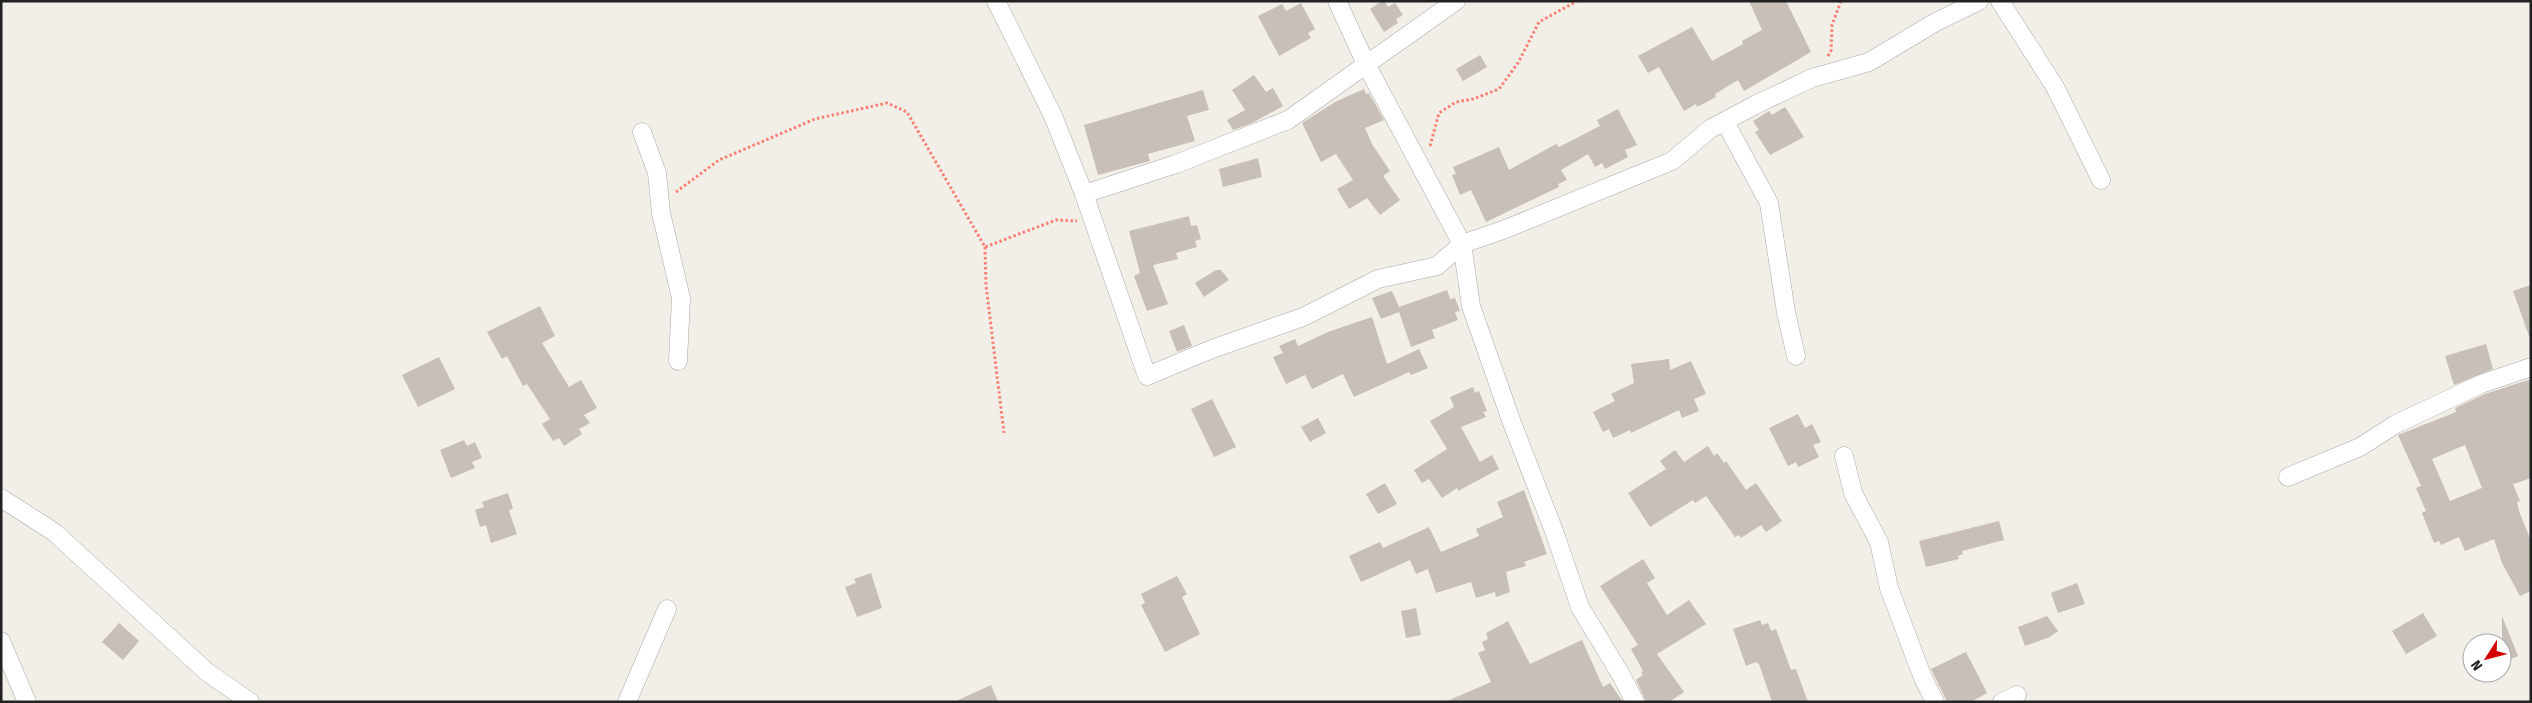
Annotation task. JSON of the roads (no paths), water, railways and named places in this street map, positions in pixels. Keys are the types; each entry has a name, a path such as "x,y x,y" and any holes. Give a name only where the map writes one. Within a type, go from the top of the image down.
{"street":[{"path":"996,1 1053,116 1084,194 1147,376 1212,349 1302,317 1378,279 1437,266 1462,244 1503,230 1672,161 1710,130 1725,122 1812,78 1868,62 1934,23 1979,1"},
{"path":"1338,1 1366,66 1462,244 1471,306 1512,422 1554,530 1580,607 1635,702"},
{"path":"1084,194 1176,164 1288,120 1456,1"},
{"path":"2000,1 2055,87 2101,180"},
{"path":"1725,122 1769,203 1786,312 1796,356"},
{"path":"642,132 657,172 661,213 681,298 678,361"},
{"path":"2288,477 2360,447 2396,424 2482,384 2531,367"},
{"path":"1844,456 1853,493 1879,542 1889,588 1923,678 1935,702"},
{"path":"1,498 54,532 207,672 250,702"},
{"path":"627,702 667,609"},
{"path":"1,641 27,702"}]}
